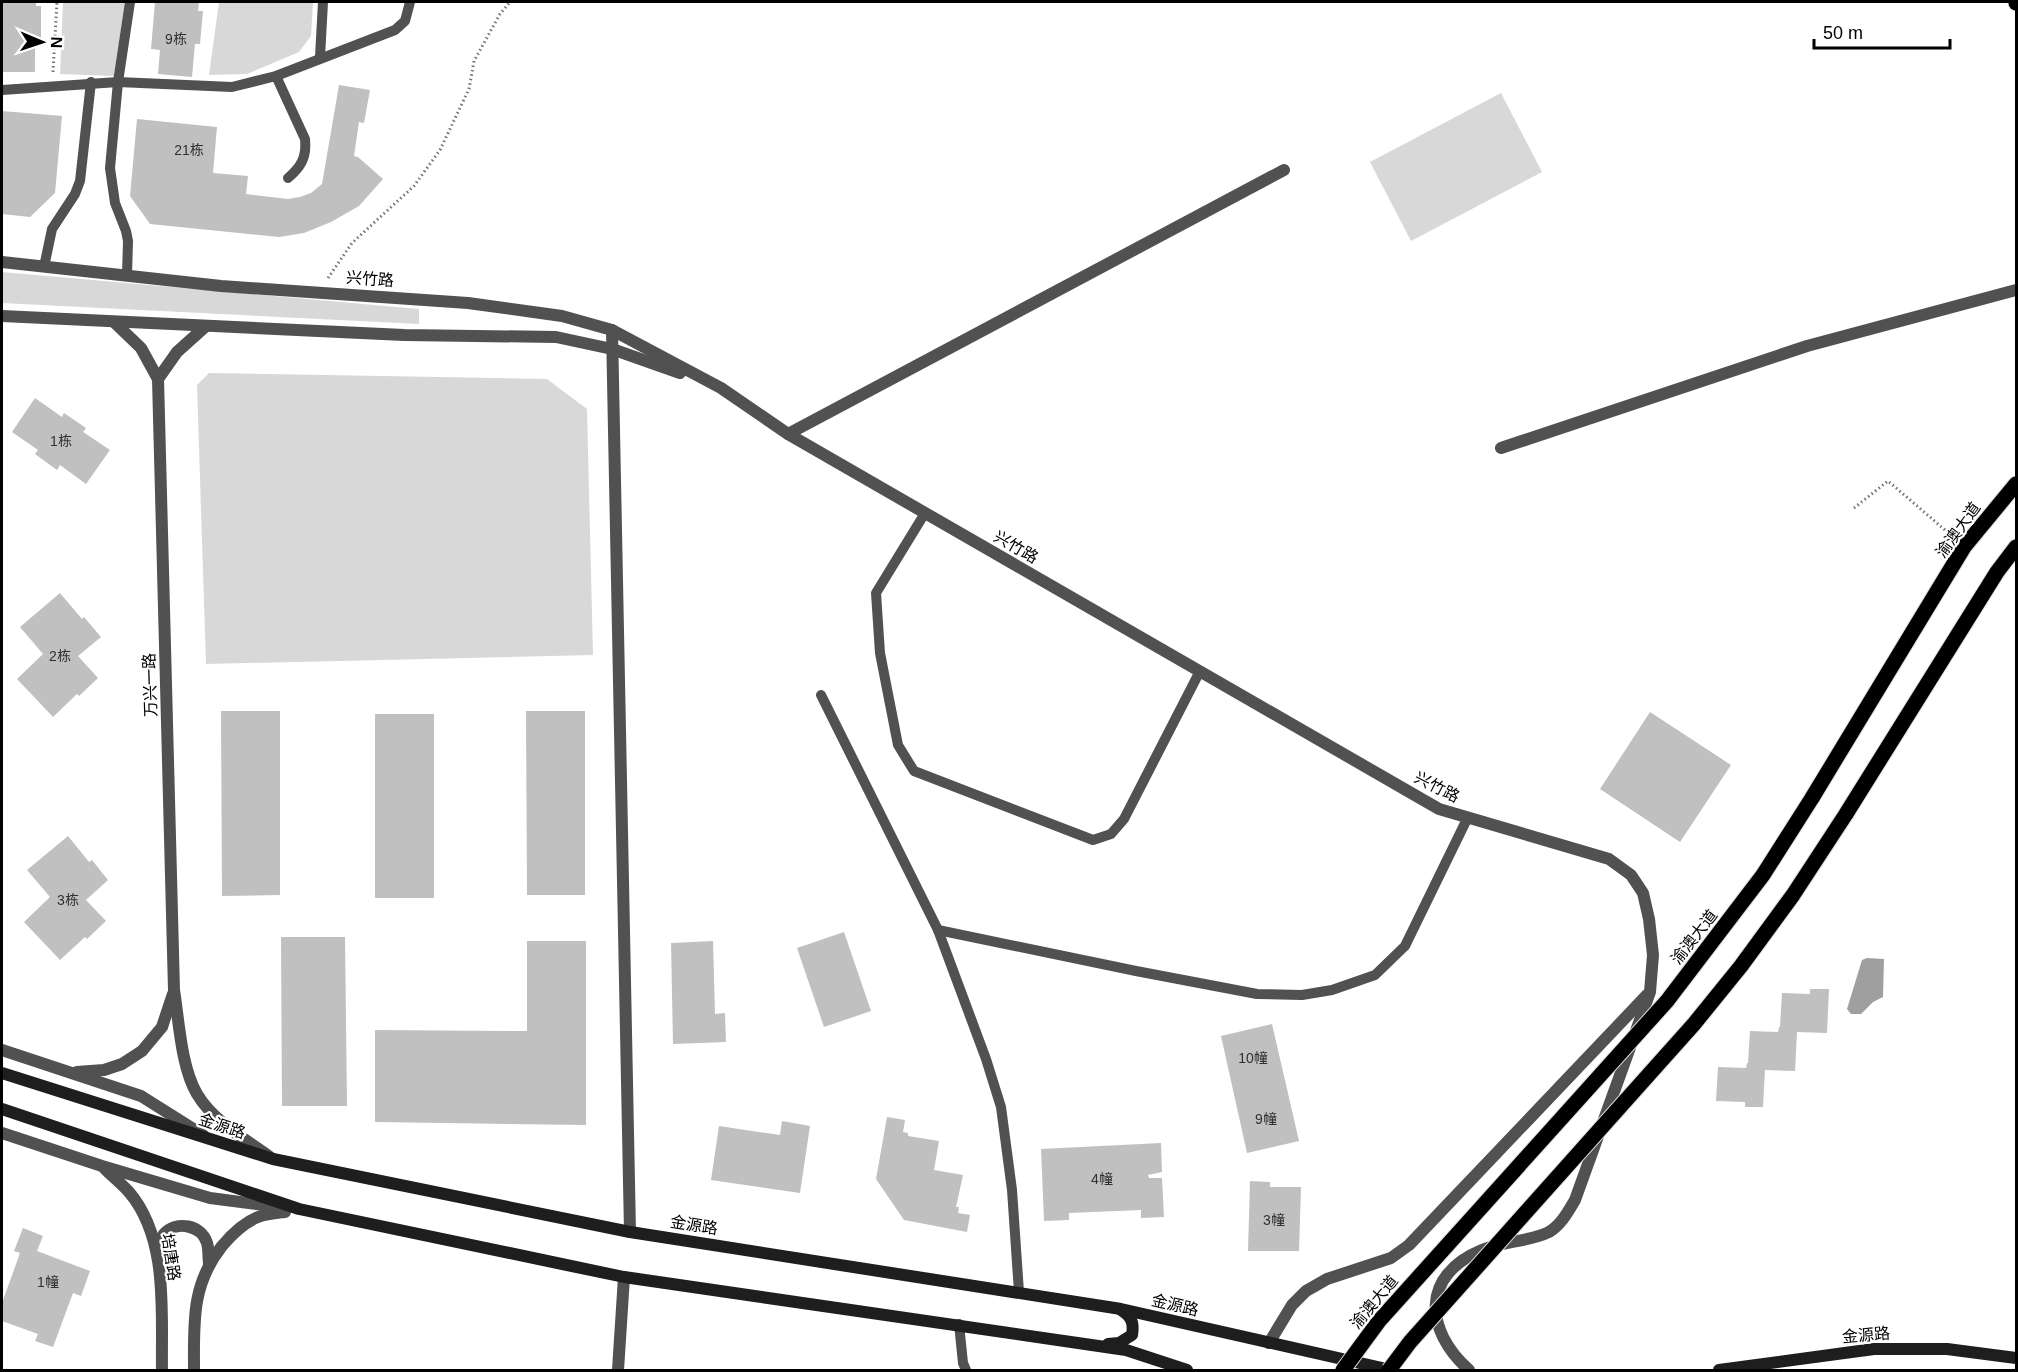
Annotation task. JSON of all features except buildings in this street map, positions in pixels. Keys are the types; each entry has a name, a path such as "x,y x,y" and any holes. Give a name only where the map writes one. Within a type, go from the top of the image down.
{"main road":[{"name":"渝澳大道","path":"1343,1371 1379,1321 1667,1001 1763,875 1964,547 2016,484"},
{"path":"1390,1371 1410,1342 1694,1024 1741,966 1793,895 1997,572 2016,547"},
{"name":"金源路","path":"2,1073 273,1159 630,1232 1121,1309 1390,1371"},
{"path":"2,1109 299,1209 624,1277 1126,1350 1187,1371"},
{"path":"1095,1345 1119,1343 1132,1335 1134,1327 1132,1319 1121,1309"},
{"name":"金源路","path":"1719,1371 1874,1349 1947,1349 2016,1358"}],"street":[{"path":"788,434 1284,170"},
{"name":"兴竹路","path":"2,262 221,286 468,303 562,316 612,330 721,388 788,434 1439,809 1609,859 1631,875 1643,893 1649,919 1653,955 1650,992 1575,1200 1562,1221 1548,1232 1483,1250 1463,1260 1447,1275 1436,1296 1436,1324 1448,1346 1469,1371"},
{"path":"1501,448 1807,346 2016,290"},
{"name":"兴竹路","path":"2,315 404,335 556,338 612,349 721,388"},
{"path":"114,322 141,348 158,379 177,352 206,326"},
{"path":"612,330 630,1232"},
{"name":"万兴一路","path":"158,379 174,990"},
{"path":"72,1073 104,1070 122,1064 142,1051 162,1027 174,990"},
{"path":"174,990 186,1066 196,1094 216,1117 273,1159"},
{"path":"1269,1343 1292,1305 1306,1291 1328,1279 1391,1258 1409,1245 1650,992"},
{"path":"2,1050 141,1096 212,1140"},
{"path":"2,1133 210,1198 299,1209"},
{"name":"培唐路","path":"102,1166 129,1192 150,1228 157,1252 162,1317 162,1371"},
{"name":"培唐路","path":"194,1371 194,1324 199,1291 209,1263 242,1225 260,1216 299,1209"},
{"path":"157,1252 162,1235 172,1227 188,1226 199,1231 207,1242 209,1263"},
{"path":"618,1371 624,1277"}],"lane":[{"path":"127,275 128,241 115,203 110,168 118,82 130,2"},
{"path":"320,57 323,2"},
{"path":"2,90 91,82 232,87 276,76 320,57 395,30 405,21 410,2"},
{"path":"276,76 305,139 304,159 299,168 288,178"},
{"path":"44,267 52,229 75,194 80,181 91,82"},
{"path":"925,513 876,593 880,653 898,746 914,771 1093,840 1112,834 1124,819 1200,671"},
{"path":"821,695 938,930 986,1059 1001,1107 1012,1190 1019,1292"},
{"path":"938,930 1257,994 1302,995 1332,990 1375,975 1406,946 1467,819"},
{"path":"959,1324 966,1371"}],"path":[{"path":"52,86 57,2"},
{"path":"318,292 352,243 414,186 440,150 469,89 474,61 500,14 510,2"},
{"path":"1854,508 1888,481 1964,547"}],"shaded area":[{"path":"63,2 125,2 114,76 60,74"},
{"path":"219,2 313,2 311,36 299,52 247,74 209,75"},
{"path":"1501,93 1542,172 1411,241 1370,162"},
{"path":"2,272 419,309 419,324 2,303"},
{"path":"209,373 547,379 587,409 593,655 206,664 197,385"},
{"path":"1884,959 1883,997 1873,1002 1861,1014 1851,1014 1847,1009 1862,960"}]}
